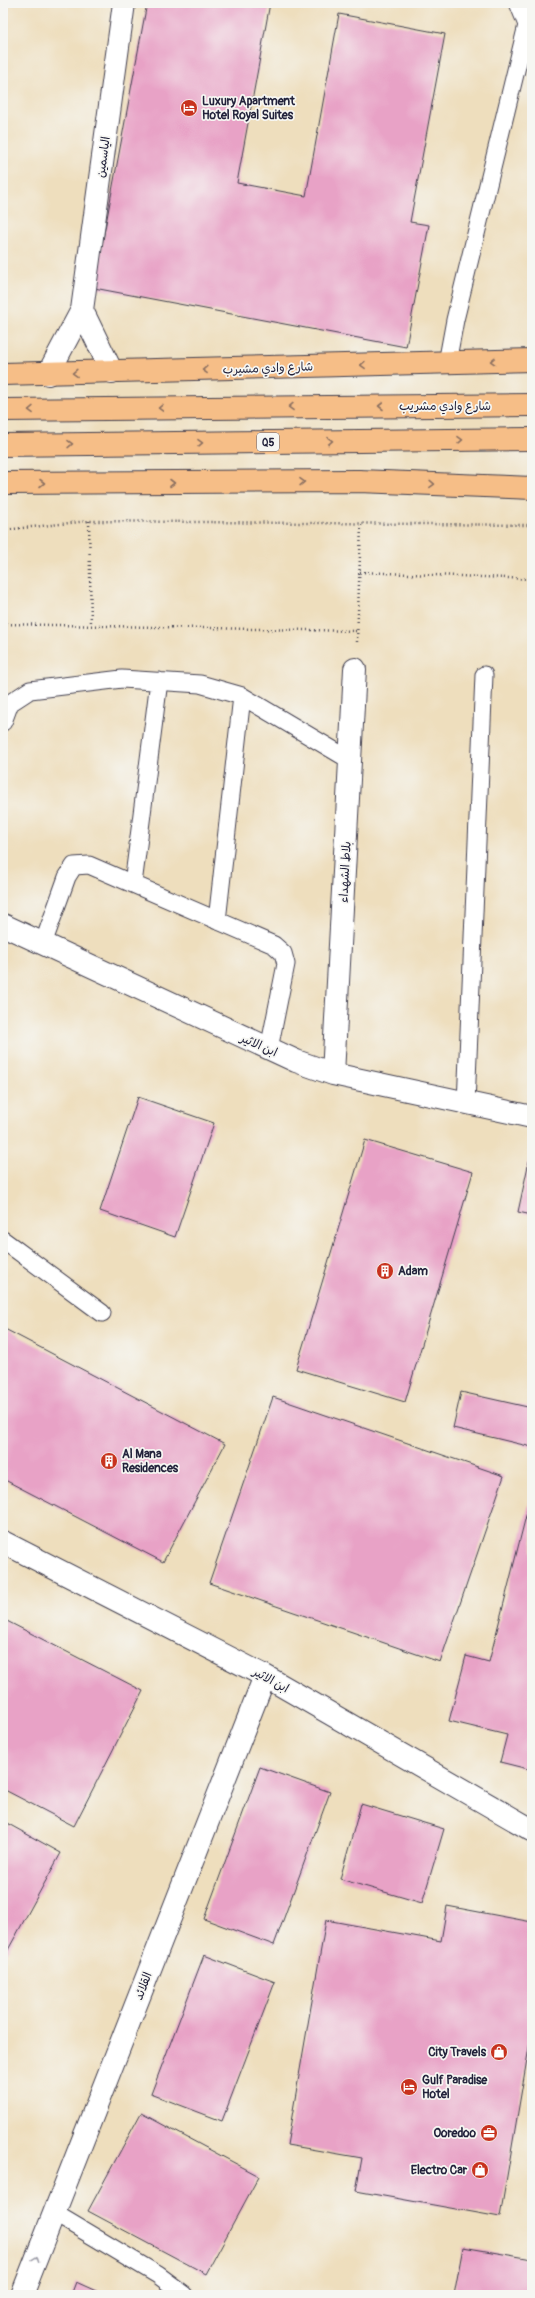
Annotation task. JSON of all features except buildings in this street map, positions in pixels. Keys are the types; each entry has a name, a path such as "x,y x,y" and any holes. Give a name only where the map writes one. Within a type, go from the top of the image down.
{"main road":[{"name":"شارع وادي مشيرب","path":"3,374 532,360"},
{"name":"شارع وادي مشريب","path":"3,410 532,405"},
{"name":"Q5","path":"3,445 532,439"},
{"path":"3,483 359,481 532,488"}],"street":[{"name":"الياسمين","path":"48,374 82,310 124,3"},
{"path":"82,310 112,372"},
{"name":"بلاط الشهداء","path":"333,1074 355,670"},
{"name":"ابن الاثير","path":"3,925 269,1049 333,1074 466,1104 532,1117"},
{"name":"ابن الاثير","path":"3,1542 265,1676 532,1830"},
{"name":"القلائد","path":"22,2295 265,1676"}],"lane":[{"path":"447,362 457,312 527,25 518,3"},
{"path":"466,1104 484,675"},
{"path":"3,722 10,703 30,690 122,679 200,684 242,696 350,760"},
{"path":"133,884 159,681"},
{"path":"217,921 242,696"},
{"path":"44,944 67,877 74,866 89,865 274,945 283,953 286,964 269,1049"},
{"path":"3,1240 102,1313"},
{"path":"54,2213 158,2275 185,2295"}],"path":[{"path":"89,521 91,625"},
{"path":"3,530 89,521 361,525 532,525"},
{"path":"355,670 358,631 361,525"},
{"path":"360,572 532,580"},
{"path":"3,624 358,631"}],"place":[{"name":"Luxury Apartment Hotel Royal Suites","path":"189,108"},
{"name":"Adam","path":"385,1271"},
{"name":"Al Mana Residences","path":"109,1461"},
{"name":"City Travels","path":"499,2052"},
{"name":"Gulf Paradise Hotel","path":"409,2087"},
{"name":"Ooredoo","path":"489,2133"},
{"name":"Electro Car","path":"480,2170"}]}
